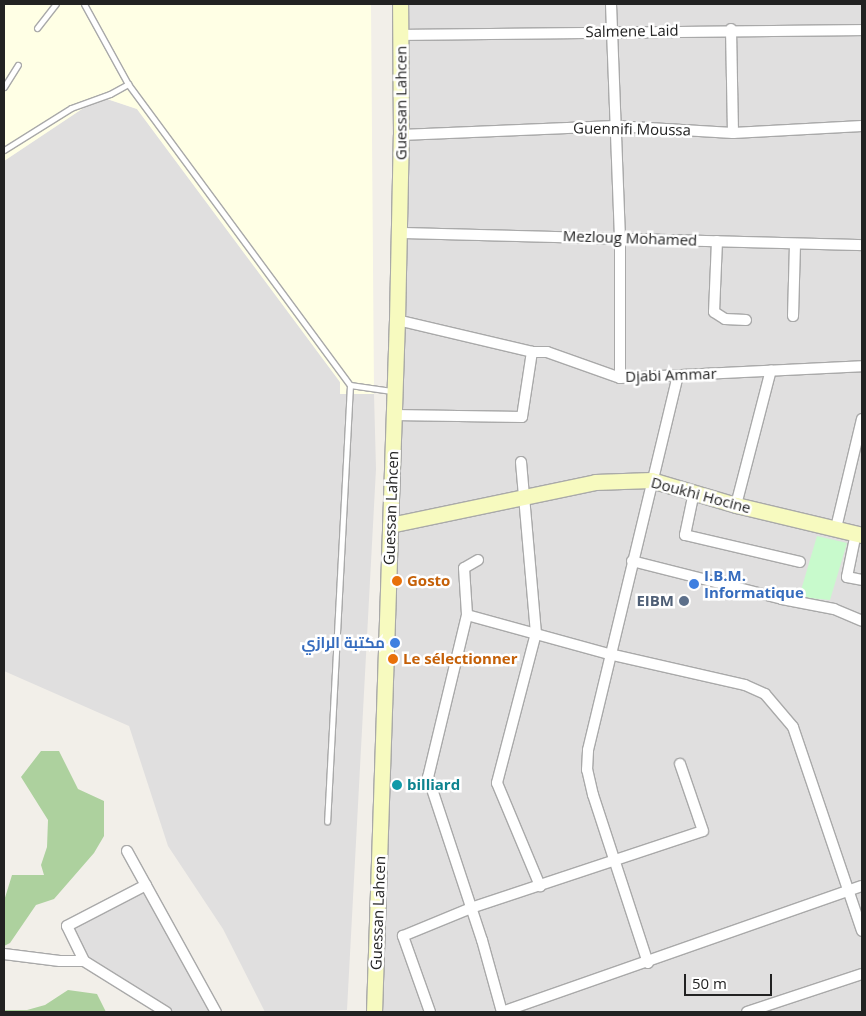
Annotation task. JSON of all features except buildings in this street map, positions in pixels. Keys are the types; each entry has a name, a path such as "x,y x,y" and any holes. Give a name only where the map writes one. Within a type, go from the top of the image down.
{"main road":[{"name":"Guessan Lahcen","path":"374,1012 398,320 401,135 400,4"},
{"name":"Doukhi Hocine","path":"390,525 595,482 651,480 736,505 859,534"}],"street":[{"path":"611,4 620,237 620,378"},
{"name":"Salmene Laid","path":"401,35 731,29 862,30"},
{"path":"731,29 733,133"},
{"name":"Guennifi Moussa","path":"401,135 615,126 733,133 862,126"},
{"name":"Mezloug Mohamed","path":"399,233 620,237 795,245 862,245"},
{"path":"717,241 714,312 725,319 746,320"},
{"path":"793,316 795,245"},
{"name":"Djabi Ammar","path":"398,320 532,352 547,352 620,378 862,366"},
{"path":"394,415 522,416 532,352"},
{"path":"736,505 771,370"},
{"path":"648,963 587,770 588,750 609,654 678,376"},
{"path":"836,528 862,419"},
{"path":"522,462 523,498 536,633 497,783 540,886"},
{"path":"694,492 684,535 800,562"},
{"path":"859,534 847,577 862,580"},
{"path":"478,560 464,568 467,615 428,777 471,908 502,1012 648,963 862,886"},
{"path":"632,560 782,599 834,609 862,621"},
{"path":"467,615 609,654 744,685 765,694 780,708 793,727 804,753 862,931"},
{"path":"430,1012 403,936 471,908 703,831 680,764"},
{"path":"127,852 216,1012"},
{"path":"146,885 67,926 84,960 166,1012"},
{"path":"4,954 60,962 84,960"},
{"path":"747,1012 862,974"},
{"path":"146,1000 152,1012"}],"lane":[{"path":"38,28 56,4"},
{"path":"84,4 128,84 350,386 327,821"},
{"path":"4,87 18,65"},
{"path":"4,150 71,108 110,94 128,84"},
{"path":"350,386 395,392"}],"shaded area":[{"path":"4,4 371,4 374,394 340,394 340,382 137,109 107,99 94,101 4,161"},
{"path":"406,4 862,4 862,1012 380,1012 403,318"},
{"path":"107,99 137,109 340,382 340,394 374,394 376,469 347,1010 265,1012 223,929 168,846 129,726 4,671 4,161 94,101"},
{"path":"145,890 212,1012 174,1012 87,958 71,928"}],"green space":[{"path":"817,536 847,543 830,600 799,597"},
{"path":"41,751 59,751 78,789 104,801 104,836 94,853 54,899 36,905 10,943 4,946 4,901 12,875 44,875 41,865 47,847 48,820 21,777"},
{"path":"68,990 97,994 106,1012 4,1012 4,1010 27,1010 45,1005"}],"place":[{"name":"Gosto","path":"397,581"},
{"name":"I.B.M. Informatique","path":"694,584"},
{"name":"EIBM","path":"684,601"},
{"name":"مكتبة الرازي","path":"395,643"},
{"name":"Le sélectionner","path":"393,659"},
{"name":"billiard","path":"397,785"}]}
